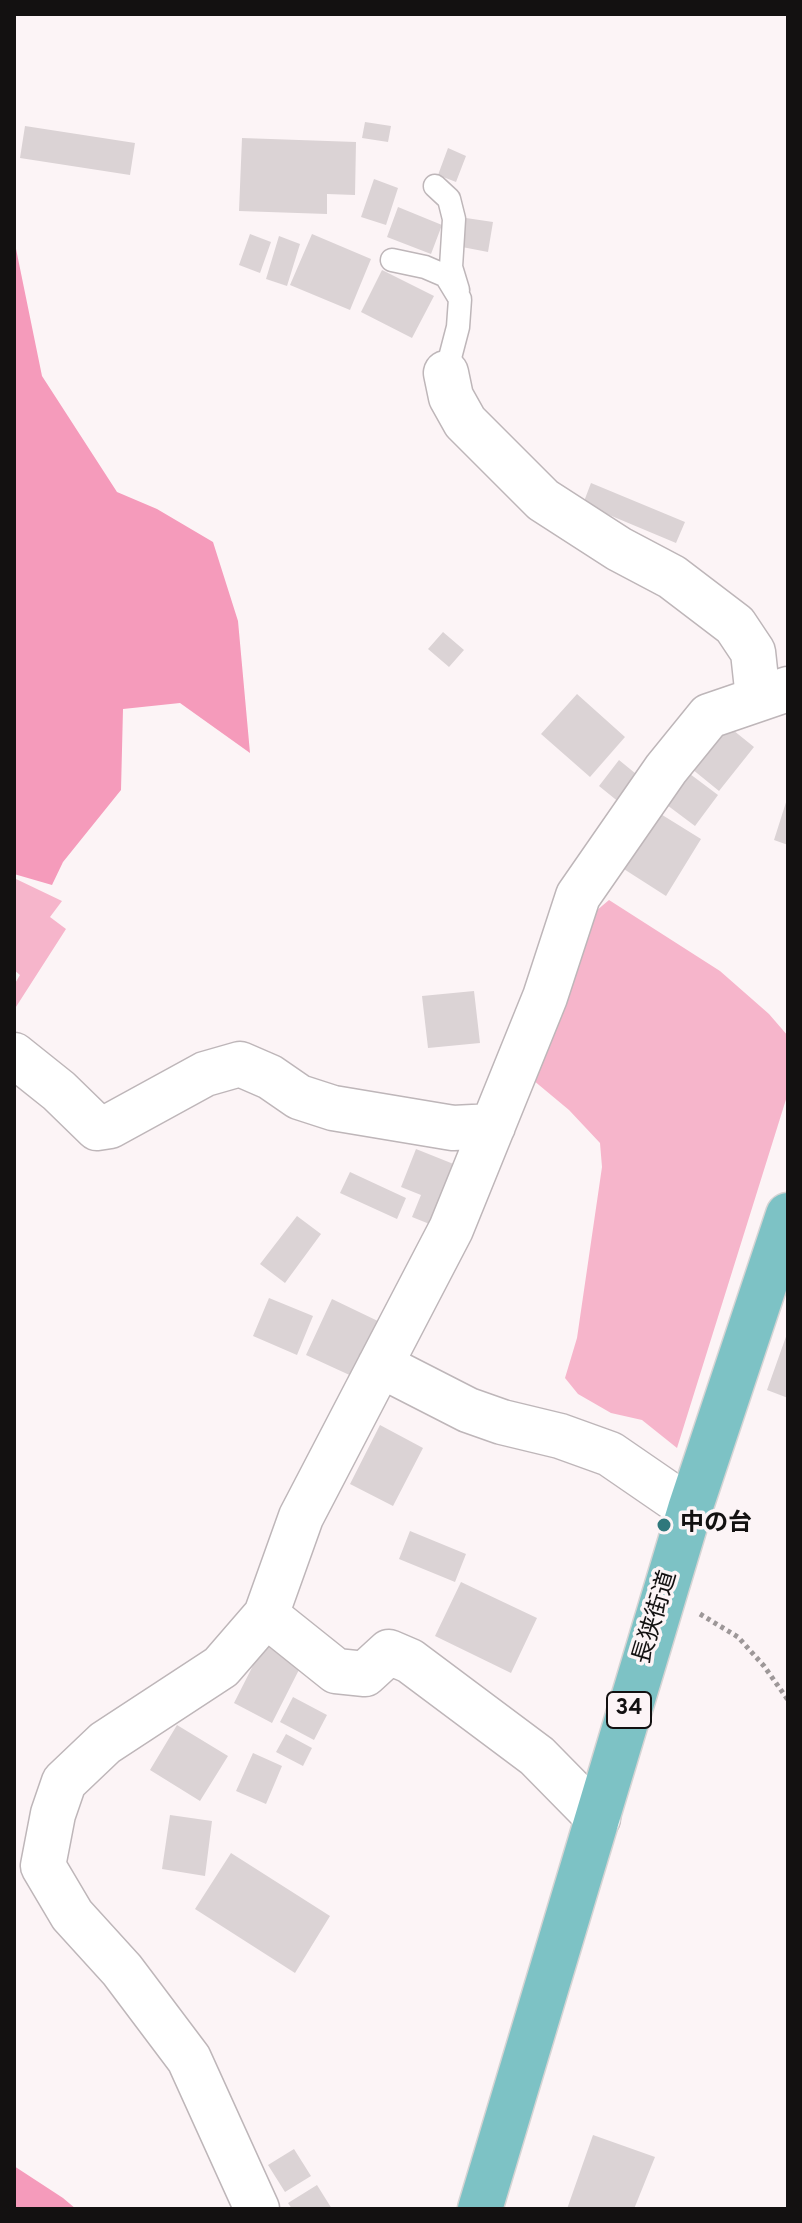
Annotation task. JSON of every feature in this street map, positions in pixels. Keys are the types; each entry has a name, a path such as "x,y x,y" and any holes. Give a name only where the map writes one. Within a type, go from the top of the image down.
{"main road":[{"name":"長狭街道","path":"480,2209 690,1509 788,1215"}],"street":[{"path":"257,2209 189,2059 122,1970 72,1915 43,1866 53,1814 64,1782 105,1743 221,1667 266,1615 301,1517 451,1229 545,997 578,896 666,769 709,716 773,694 753,652 735,625 672,577 619,549 543,500 465,422 451,397 446,373"},
{"path":"14,1055 59,1091 97,1128 110,1126 205,1074 240,1064 270,1077 299,1097 333,1108 453,1128 493,1126"},
{"path":"380,1365 468,1410 610,1454 690,1509"},
{"path":"266,1615 336,1671 365,1674 389,1652 410,1661 537,1756 598,1818"}],"lane":[{"path":"435,186 449,199 454,219 451,267 460,299 458,327 446,373"},
{"path":"392,260 425,267 446,276 460,299"}],"path":[{"path":"665,1593 738,1637 788,1700"}],"shaded area":[{"path":"14,239 42,376 117,492 157,509 213,542 238,621 250,753 180,703 123,709 121,790 63,862 52,885 14,874"},
{"path":"16,879 62,901 50,917 66,929 14,1010 14,985 20,975 14,970"},
{"path":"609,900 720,971 769,1014 788,1036 788,1093 677,1448 642,1420 611,1413 578,1394 565,1378 577,1338 602,1167 600,1143 569,1110 533,1080 579,948 596,911"},
{"path":"14,2166 63,2198 76,2209 14,2209"}],"building":[{"path":"365,122 391,126 388,142 362,138"},
{"path":"25,126 135,143 130,175 20,158"},
{"path":"242,138 356,142 355,195 327,194 327,214 239,211"},
{"path":"448,148 466,156 456,182 438,175"},
{"path":"374,179 398,188 386,225 361,217"},
{"path":"398,207 442,225 431,254 387,237"},
{"path":"466,218 493,222 488,252 462,247"},
{"path":"250,234 271,242 260,273 239,265"},
{"path":"312,234 371,259 350,310 290,285"},
{"path":"279,236 300,244 287,286 266,279"},
{"path":"382,270 434,296 412,338 361,312"},
{"path":"591,483 685,522 676,543 583,504"},
{"path":"443,632 464,650 449,667 428,649"},
{"path":"577,694 625,737 590,777 541,734"},
{"path":"728,726 754,747 719,791 692,769"},
{"path":"619,760 641,778 620,803 599,786"},
{"path":"690,774 718,795 695,826 667,805"},
{"path":"788,796 788,845 774,840"},
{"path":"651,808 701,839 666,896 616,864"},
{"path":"474,991 480,1043 428,1048 422,996"},
{"path":"416,1149 461,1167 437,1227 412,1217 421,1195 401,1187"},
{"path":"350,1172 406,1198 397,1219 340,1193"},
{"path":"297,1216 321,1234 285,1283 260,1264"},
{"path":"269,1298 313,1316 297,1355 253,1336"},
{"path":"332,1299 382,1323 356,1378 306,1355"},
{"path":"788,1331 788,1398 767,1390"},
{"path":"380,1425 423,1448 393,1506 350,1484"},
{"path":"410,1531 466,1554 455,1582 399,1559"},
{"path":"461,1582 537,1618 511,1673 435,1636"},
{"path":"269,1634 307,1654 272,1723 234,1703"},
{"path":"293,1697 327,1715 314,1740 280,1722"},
{"path":"177,1725 228,1756 200,1801 150,1770"},
{"path":"286,1734 312,1748 303,1766 276,1752"},
{"path":"253,1753 282,1766 266,1804 236,1791"},
{"path":"170,1815 212,1821 205,1876 162,1869"},
{"path":"231,1853 330,1916 295,1973 195,1909"},
{"path":"593,2135 655,2157 634,2209 567,2209"},
{"path":"294,2149 311,2176 285,2192 268,2165"},
{"path":"317,2185 332,2209 292,2209 288,2203"}],"place":[{"name":"中の台","path":"664,1525"}]}
